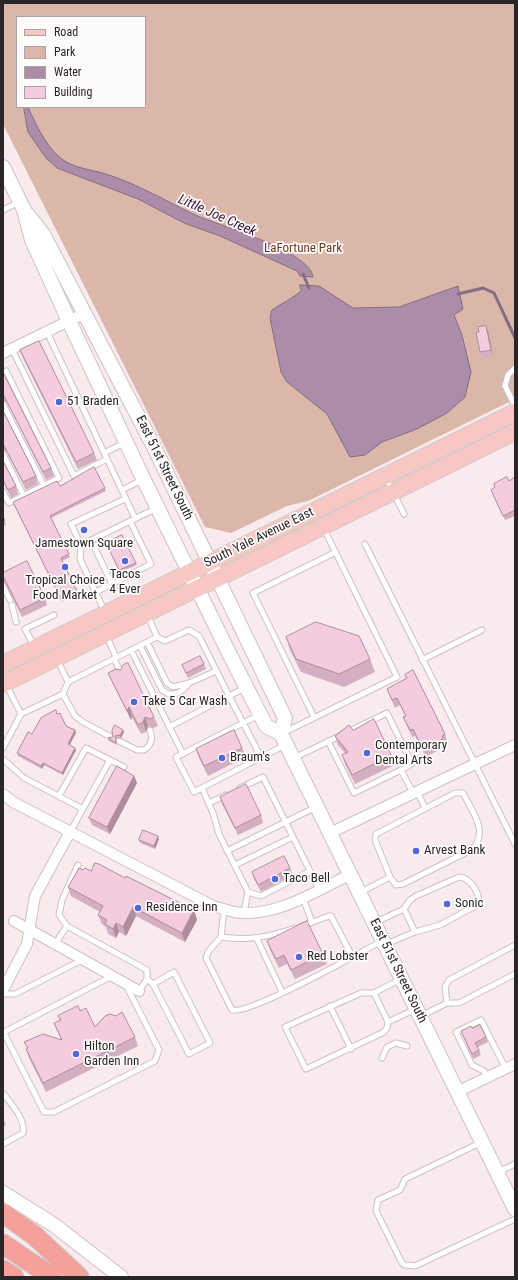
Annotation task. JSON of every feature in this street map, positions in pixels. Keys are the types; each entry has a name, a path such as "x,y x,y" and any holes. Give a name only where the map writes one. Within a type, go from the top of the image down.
{"highway":[{"path":"3,1213 35,1236 79,1277"},
{"path":"3,1244 52,1277"},
{"path":"3,1270 14,1277"}],"main road":[{"name":"East 51st Street South","path":"3,167 22,206 32,240 126,442 246,688 266,726 284,739"},
{"name":"East 51st Street South","path":"22,206 43,234 154,447 285,718 284,739 293,758 515,1209"},
{"name":"South Yale Avenue East","path":"3,664 515,412"},
{"name":"South Yale Avenue East","path":"4,681 57,658 515,432"},
{"path":"3,1192 54,1225 121,1277"}],"street":[{"path":"8,351 85,314"},
{"path":"330,833 515,745"},
{"path":"3,794 14,802 70,832 213,906 224,909 255,912 282,907 351,874"},
{"path":"3,990 27,944 34,896 70,832"},
{"path":"14,921 139,991"},
{"path":"458,1092 511,1067"}],"lane":[{"path":"3,210 22,206"},
{"path":"47,332 122,490 151,564 96,592"},
{"path":"8,351 74,476 107,459"},
{"path":"515,368 508,375 505,386 515,406"},
{"path":"3,373 6,371 59,478 9,503 3,492"},
{"path":"3,404 44,486"},
{"path":"104,453 126,442"},
{"path":"3,454 24,496"},
{"path":"385,476 404,514"},
{"path":"122,490 144,479"},
{"path":"106,613 80,559 81,545 71,524 125,499"},
{"path":"81,545 158,507"},
{"path":"260,715 176,757 194,792 261,758 314,717 397,677 323,526"},
{"path":"91,540 112,584"},
{"path":"365,544 515,844"},
{"path":"314,717 253,594 336,552"},
{"path":"3,586 10,600"},
{"path":"12,605 16,622"},
{"path":"146,613 157,637 165,641 189,630 199,636 228,696 244,723 261,758"},
{"path":"35,648 26,629 54,615"},
{"path":"422,660 482,630"},
{"path":"105,634 123,676"},
{"path":"3,748 21,714 63,694 68,682 157,637"},
{"path":"147,642 167,683 173,687 189,684 216,671"},
{"path":"140,646 162,690 167,694 174,695 184,690 189,684"},
{"path":"131,650 183,754"},
{"path":"57,658 68,682"},
{"path":"4,681 21,714"},
{"path":"169,727 246,688"},
{"path":"63,694 75,716 111,737"},
{"path":"293,758 328,741 387,713 412,764 354,793 328,741"},
{"path":"119,741 137,750 144,750 151,742 152,738 150,730"},
{"path":"59,796 86,748 124,767"},
{"path":"3,759 24,778 83,810"},
{"path":"70,832 110,760"},
{"path":"401,770 425,808"},
{"path":"236,790 262,777 319,889"},
{"path":"202,788 209,803 219,834 248,892 244,912"},
{"path":"209,803 229,793"},
{"path":"455,793 463,793 479,824 480,836 478,844 471,850 403,884 396,885 390,877 375,836 390,825 455,793"},
{"path":"228,851 317,807"},
{"path":"235,865 293,837"},
{"path":"78,865 62,900 59,916 67,926 147,970 147,979 139,991"},
{"path":"248,892 260,896 310,871"},
{"path":"360,893 390,877"},
{"path":"224,909 221,937 208,952 206,958 232,1010 237,1011 249,1008 352,956 415,932 440,925 475,907 479,904 479,900 474,887 469,880 458,877 416,896 410,900 404,909 375,923"},
{"path":"303,897 312,922"},
{"path":"404,909 415,932"},
{"path":"221,937 236,940 256,939 272,936 331,916 352,956"},
{"path":"55,944 67,926"},
{"path":"256,939 282,992"},
{"path":"447,1003 445,987 448,980 515,945"},
{"path":"3,994 15,994 82,959"},
{"path":"147,979 153,984 189,1054 210,1044 174,972 153,984"},
{"path":"388,1022 447,1003 459,1003 515,974"},
{"path":"112,976 3,1032 44,1112 54,1112 155,1061 159,1050 126,983"},
{"path":"374,993 388,1022 387,1028 384,1032 306,1070 285,1027 361,993 374,993 402,979"},
{"path":"330,1006 351,1049"},
{"path":"488,1078 484,1071 472,1065 456,1032 481,1020 511,1067"},
{"path":"382,1058 387,1047 396,1043 407,1046"},
{"path":"3,1093 23,1121 24,1128 23,1133 3,1144"},
{"path":"482,1142 405,1179 400,1190 378,1200 376,1211 402,1262 408,1266 415,1266 515,1219"},
{"path":"497,1172 515,1164"}],"green space":[{"name":"LaFortune Park","path":"3,3 515,3 515,399 308,501 287,506 231,533 205,527 3,124"}],"water":[{"path":"24,108 28,108 37,126 53,151 69,164 120,179 142,188 195,215 262,240 297,258 308,267 313,277 300,276 297,271 220,236 184,223 138,199 57,168 46,158 28,132"},
{"path":"300,285 319,286 353,308 399,307 458,286 463,309 454,315 462,335 471,372 465,397 447,413 417,429 382,442 365,455 350,457 327,414 287,382 281,372 270,318 272,310 301,291"}],"building":[{"path":"486,326 491,350 480,352 476,333 479,332 478,327"},
{"path":"39,341 94,453 76,462 20,350"},
{"path":"3,372 51,468 43,472 3,394"},
{"path":"3,411 36,476 23,482 3,444"},
{"path":"3,461 16,486 8,490 3,480"},
{"path":"94,467 105,488 50,516 69,554 61,558 77,591 61,599 13,502 57,481 60,486"},
{"path":"507,477 509,481 515,477 515,510 503,516 491,490 495,487 494,484"},
{"path":"122,535 136,563 119,570 106,543"},
{"path":"27,561 45,598 20,610 3,576 3,573"},
{"path":"316,622 359,636 370,659 339,674 296,659 286,637"},
{"path":"200,656 204,664 186,673 182,665"},
{"name":"Take 5 Car Wash","path":"128,663 154,717 150,719 145,717 143,722 138,725 129,707 127,711 108,673 116,669 121,670 123,665"},
{"path":"413,670 445,734 442,736 443,739 423,749 413,729 410,730 403,717 406,716 397,698 392,700 387,689 407,678 405,675"},
{"path":"56,710 57,714 60,713 66,726 75,730 68,744 75,748 62,773 43,763 41,766 17,753 28,732 32,734 41,718"},
{"name":"Contemporary Dental Arts","path":"374,719 391,755 352,775 342,755 348,752 335,736 349,725 353,730"},
{"path":"115,725 123,730 120,735 115,736 116,743 108,738 113,737 112,731"},
{"path":"234,730 242,748 204,766 196,749"},
{"path":"117,766 134,776 107,827 89,818"},
{"path":"246,784 261,815 235,828 220,797"},
{"path":"143,830 158,836 154,846 139,840"},
{"path":"284,856 290,868 258,885 252,872"},
{"name":"Residence Inn","path":"95,863 125,878 126,876 194,910 182,933 133,907 123,927 116,923 113,929 105,924 107,920 98,915 103,906 68,887 79,868 83,870 85,868 91,871"},
{"name":"Red Lobster","path":"307,921 323,954 291,970 284,955 276,959 267,941"},
{"name":"Hilton Garden Inn","path":"78,1006 80,1011 86,1008 95,1027 105,1016 110,1014 116,1016 122,1012 135,1037 43,1083 24,1042 43,1034 62,1040 54,1023 61,1020 58,1016"},
{"path":"480,1025 486,1037 475,1043 479,1050 472,1054 461,1031 471,1026 472,1028"}],"waterway":[{"name":"Little Joe Creek","path":"303,274 309,288"},
{"name":"Little Joe Creek","path":"458,294 483,288 494,293 515,338"}],"place":[{"name":"51 Braden","path":"59,402"},
{"name":"Jamestown Square","path":"84,530"},
{"name":"Tacos 4 Ever","path":"125,561"},
{"name":"Tropical Choice Food Market","path":"65,567"},
{"name":"Take 5 Car Wash","path":"134,702"},
{"name":"Contemporary Dental Arts","path":"367,753"},
{"name":"Braum's","path":"222,758"},
{"name":"Arvest Bank","path":"416,851"},
{"name":"Taco Bell","path":"275,879"},
{"name":"Sonic","path":"447,904"},
{"name":"Residence Inn","path":"138,908"},
{"name":"Red Lobster","path":"299,957"},
{"name":"Hilton Garden Inn","path":"76,1054"}]}
